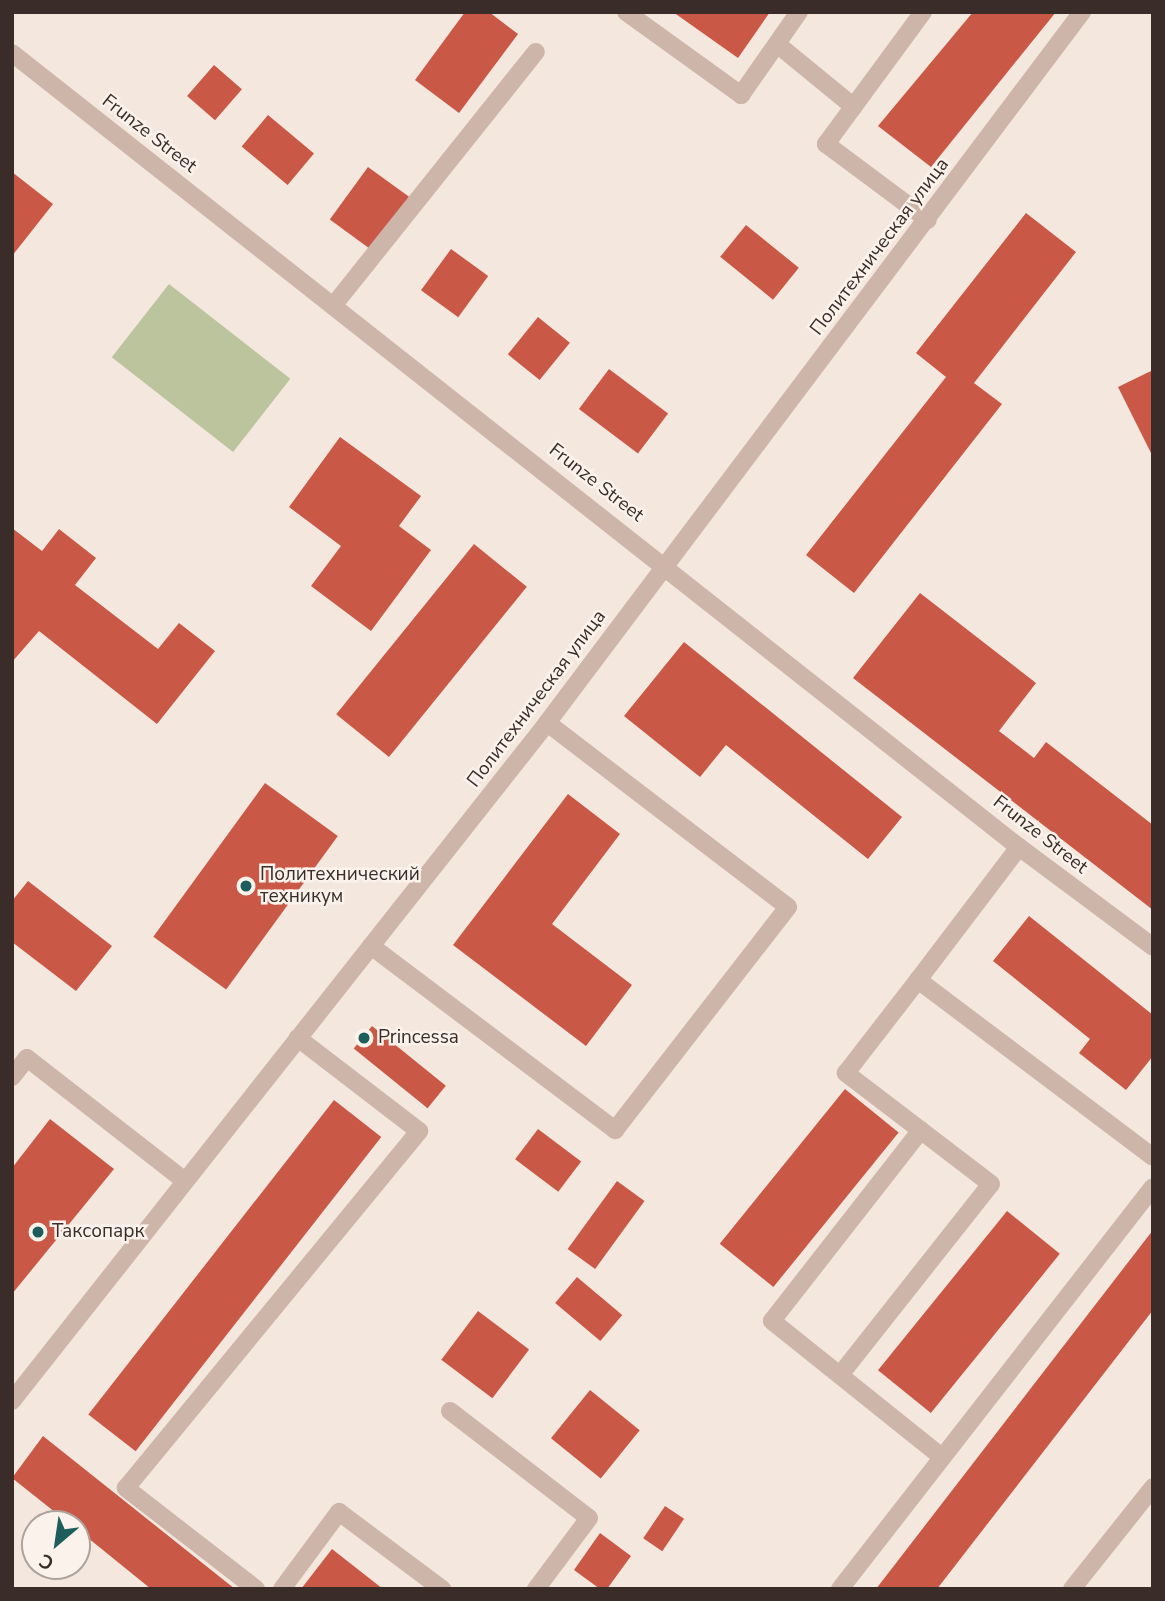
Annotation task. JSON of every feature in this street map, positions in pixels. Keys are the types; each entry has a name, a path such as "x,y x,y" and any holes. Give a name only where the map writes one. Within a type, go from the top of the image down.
{"street":[{"path":"626,12 741,95 799,12"},
{"path":"923,12 826,144 928,220"},
{"name":"Политехническая улица","path":"12,1401 547,723 664,563 928,220 1082,12"},
{"path":"777,44 854,107"},
{"path":"333,306 536,52"},
{"name":"Frunze Street","path":"12,53 664,563 1019,847 1153,947"},
{"path":"371,946 615,1130 788,907 547,723"},
{"path":"840,1375 991,1184 846,1073 1019,847"},
{"path":"918,980 1153,1157"},
{"path":"256,1589 126,1488 419,1131 298,1038"},
{"path":"12,1077 27,1058 185,1181"},
{"path":"921,1130 772,1321 942,1457"},
{"path":"840,1589 1153,1187"},
{"path":"450,1411 589,1518 536,1589"},
{"path":"1072,1589 1153,1487"},
{"path":"282,1589 339,1512 442,1589"}],"green space":[{"path":"169,284 290,379 233,452 112,357"}],"building":[{"path":"465,12 489,12 518,34 459,113 415,80"},
{"path":"673,12 770,12 738,58"},
{"path":"973,12 1056,12 931,167 878,126"},
{"path":"214,65 242,89 215,120 187,96"},
{"path":"268,115 314,154 288,185 242,146"},
{"path":"368,167 410,198 372,250 330,220"},
{"path":"12,172 53,204 12,256"},
{"path":"1026,213 1076,252 974,383 1002,404 854,593 806,555 946,377 916,353"},
{"path":"746,225 799,268 773,300 720,257"},
{"path":"451,249 488,276 458,317 421,290"},
{"path":"538,317 570,343 540,380 508,354"},
{"path":"609,369 668,414 638,453 579,409"},
{"path":"1153,370 1153,457 1118,387"},
{"path":"340,437 421,496 399,526 431,550 371,631 311,586 341,546 289,507"},
{"path":"12,528 42,551 59,529 96,558 75,585 158,649 179,623 215,651 157,724 39,631 12,662"},
{"path":"474,544 527,587 389,757 336,714"},
{"path":"920,593 1036,683 999,731 1034,758 1046,742 1153,825 1153,910 853,678"},
{"path":"684,642 902,817 868,859 726,745 700,777 624,716"},
{"name":"Политехнический техникум","path":"265,783 338,836 226,990 153,937"},
{"path":"568,794 620,834 552,924 632,985 586,1046 453,945"},
{"path":"28,881 112,946 76,991 12,942 12,901"},
{"path":"1029,916 1153,1015 1153,1056 1126,1090 1079,1053 1090,1039 993,961"},
{"path":"372,1026 446,1086 428,1108 354,1049"},
{"path":"845,1089 899,1132 773,1287 720,1244"},
{"path":"334,1100 381,1137 136,1451 88,1414"},
{"name":"Таксопарк","path":"50,1119 114,1169 12,1294 12,1168"},
{"path":"538,1129 581,1161 558,1192 515,1159"},
{"path":"617,1181 645,1201 595,1269 568,1249"},
{"path":"1007,1211 1060,1254 931,1413 878,1370"},
{"path":"1153,1230 1153,1310 937,1589 876,1589"},
{"path":"577,1277 622,1315 600,1341 555,1303"},
{"path":"478,1311 529,1350 492,1398 441,1360"},
{"path":"590,1390 640,1430 601,1478 551,1438"},
{"path":"43,1436 235,1589 151,1589 91,1540 91,1510 52,1510 12,1478"},
{"path":"665,1506 684,1519 662,1551 643,1538"},
{"path":"600,1533 631,1556 607,1589 600,1589 574,1570"},
{"path":"332,1549 383,1589 301,1589"}],"place":[{"name":"Политехнический техникум","path":"246,886"},
{"name":"Princessa","path":"364,1038"},
{"name":"Таксопарк","path":"38,1232"}]}
